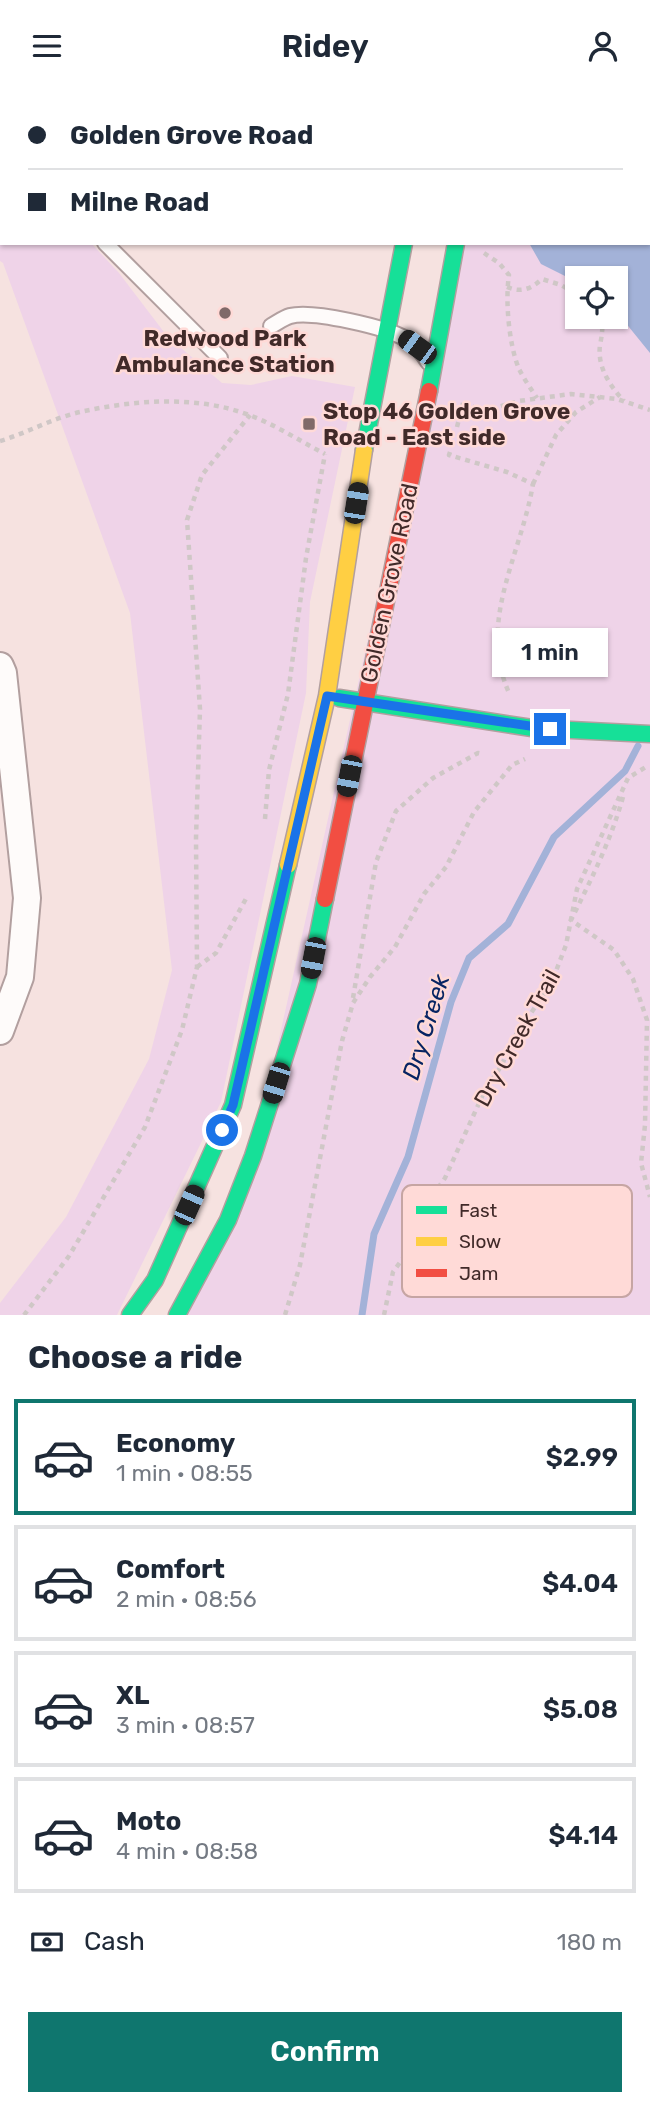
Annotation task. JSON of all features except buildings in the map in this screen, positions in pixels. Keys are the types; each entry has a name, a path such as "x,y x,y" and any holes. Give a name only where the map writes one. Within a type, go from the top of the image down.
{"main road":[{"name":"Golden Grove Road","path":"130,1315 155,1280 233,1105 327,696 364,448 404,245"},
{"name":"Golden Grove Road","path":"177,1315 233,1207 253,1156 308,984 433,375 456,245"},
{"path":"327,696 524,727 650,734"}],"street":[{"path":"0,666 3,673 27,898 20,977 0,1031"}],"lane":[{"path":"107,245 220,358"},
{"path":"271,326 290,316 309,314 386,331 417,347 426,358 433,375"}],"path":[{"path":"475,247 499,263 509,275 507,287 510,326 519,368 537,398"},
{"path":"507,287 516,291 533,287 542,279 565,287"},
{"path":"604,329 600,348 608,384 625,402"},
{"path":"458,396 463,403 483,411 519,401 571,394 625,402 650,410"},
{"path":"524,727 504,681 497,618 502,593 528,510 533,484 556,435 576,412 600,397"},
{"path":"456,429 463,403"},
{"path":"0,441 78,412 131,404 215,405 250,415 325,454 364,448"},
{"path":"24,1315 69,1256 145,1127 182,1030 197,967 196,838 200,709 187,520 202,475 250,415"},
{"path":"453,442 449,455 507,472 533,484"},
{"path":"264,832 269,770 288,694 306,558 325,454"},
{"path":"285,1315 300,1265 342,1041 353,1003 376,862 396,811 433,778 478,753 490,754"},
{"path":"353,1003 395,947 424,894 446,867 474,812 512,765 535,755 513,755"},
{"path":"650,764 628,778 617,820 571,921 614,950 633,979 647,1020 645,1125 641,1163 650,1198"},
{"name":"Dry Creek Trail","path":"440,1185 485,1090 502,1065 512,1042 551,984 566,945 577,889 628,778"},
{"path":"197,967 216,953 249,893"},
{"name":"Dry Creek Trail","path":"384,1315 393,1272 402,1260"}],"shaded area":[{"path":"0,245 93,245 119,273 167,336 222,383 251,385 292,376 355,387 310,602 306,693 221,1102 117,1315 0,1315 0,1303 66,1217 149,1059 172,970 130,613 3,263 0,261"},
{"path":"456,245 650,245 650,1315 178,1315 253,1156"}],"water":[{"path":"530,245 650,245 650,353 628,326 628,266 565,266 565,276 541,264"}],"waterway":[{"name":"Dry Creek","path":"362,1315 374,1234 408,1157 451,1002 469,958 508,924 554,837 625,771 638,746"}],"traffic: fast":[{"path":"364,450 404,245"},
{"path":"429,391 456,245"},
{"path":"339,698 532,728 650,734"},
{"path":"130,1315 155,1280 233,1105 288,865"},
{"path":"177,1315 228,1220 253,1156 308,984 325,899"}],"traffic: slow":[{"path":"288,865 327,696 364,450"}],"traffic: jam":[{"path":"325,899 429,391"}],"place":[{"name":"Redwood Park Ambulance Station","path":"225,313"},
{"name":"Stop 46 Golden Grove Road - East side","path":"309,424"}],"route":[{"path":"222,1130 233,1105 327,696 550,729"}]}
